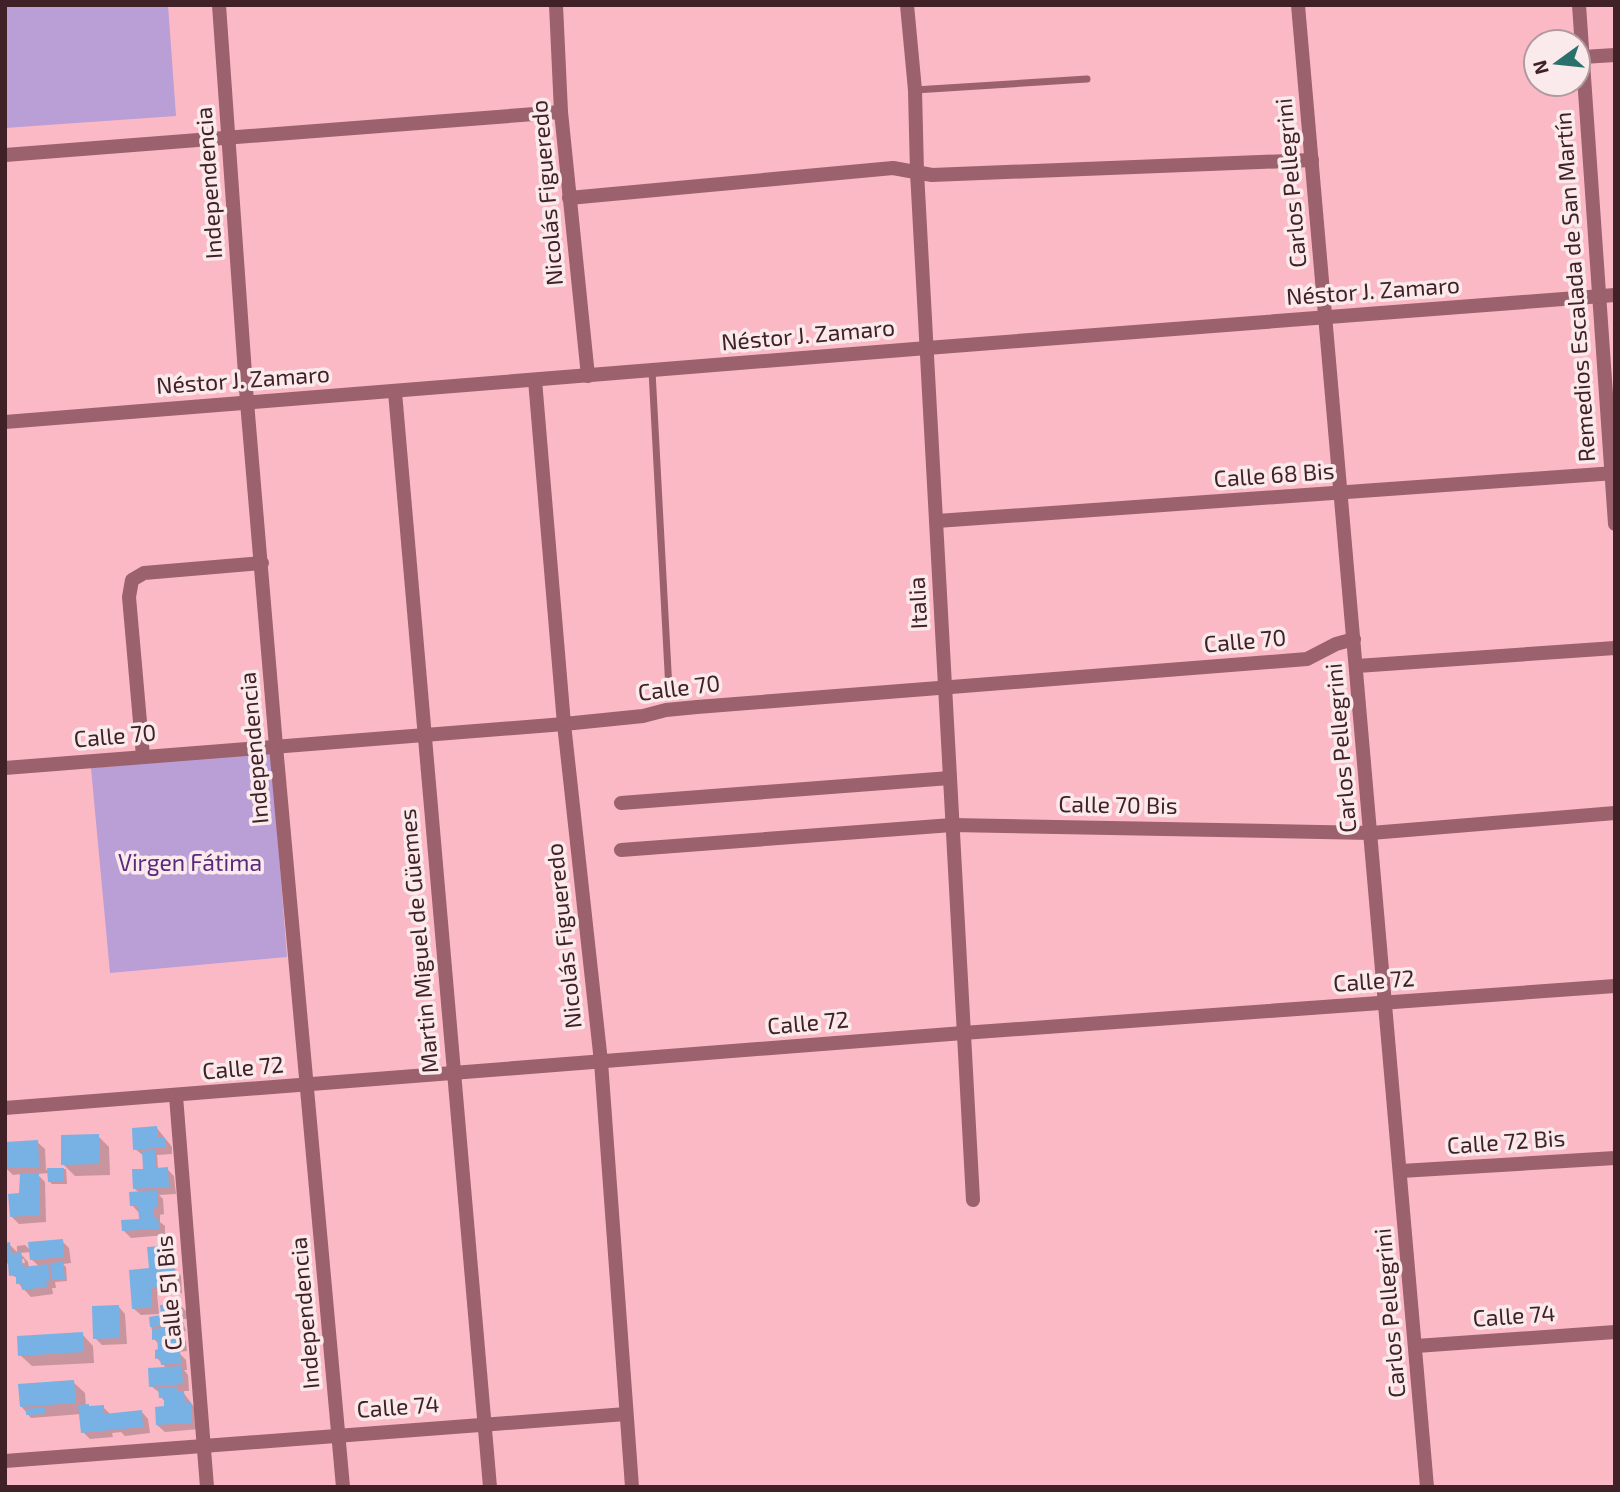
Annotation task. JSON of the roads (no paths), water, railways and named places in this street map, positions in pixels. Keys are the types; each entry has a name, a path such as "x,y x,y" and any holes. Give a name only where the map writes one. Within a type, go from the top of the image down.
{"street":[{"name":"Independencia","path":"219,5 247,402 276,746 344,1487"},
{"name":"Nicolás Figueredo","path":"556,5 561,112 588,376"},
{"name":"Italia","path":"907,5 915,90 917,172 973,1200"},
{"name":"Carlos Pellegrini","path":"1298,5 1427,1487"},
{"name":"Remedios Escalada de San Martín","path":"1579,5 1581,28"},
{"path":"1592,57 1615,55"},
{"name":"Remedios Escalada de San Martín","path":"1586,98 1615,524"},
{"path":"5,155 561,112"},
{"path":"569,198 893,168 932,176 1312,160"},
{"name":"Néstor J. Zamaro","path":"5,422 1615,295"},
{"name":"Nicolás Figueredo","path":"535,380 564,724 601,1062 632,1487"},
{"name":"Martin Miguel de Güemes","path":"395,392 490,1487"},
{"name":"Calle 68 Bis","path":"937,521 1613,473"},
{"path":"144,756 129,597 132,580 144,573 262,563"},
{"name":"Calle 70","path":"5,768 564,724 697,707 1307,659 1336,644 1354,639"},
{"path":"1357,666 1615,648"},
{"path":"621,803 950,778"},
{"name":"Calle 70 Bis","path":"621,850 952,825 1371,834 1615,813"},
{"name":"Calle 72","path":"5,1108 963,1033 1615,986"},
{"name":"Calle 51 Bis","path":"176,1096 207,1487"},
{"name":"Calle 72 Bis","path":"1401,1171 1615,1158"},
{"name":"Calle 74","path":"1416,1346 1615,1332"},
{"name":"Calle 74","path":"5,1461 626,1414"}],"lane":[{"path":"915,90 1087,79"},
{"path":"652,371 669,690"}],"park label":[{"name":"Virgen Fátima","path":"190,863"}]}
